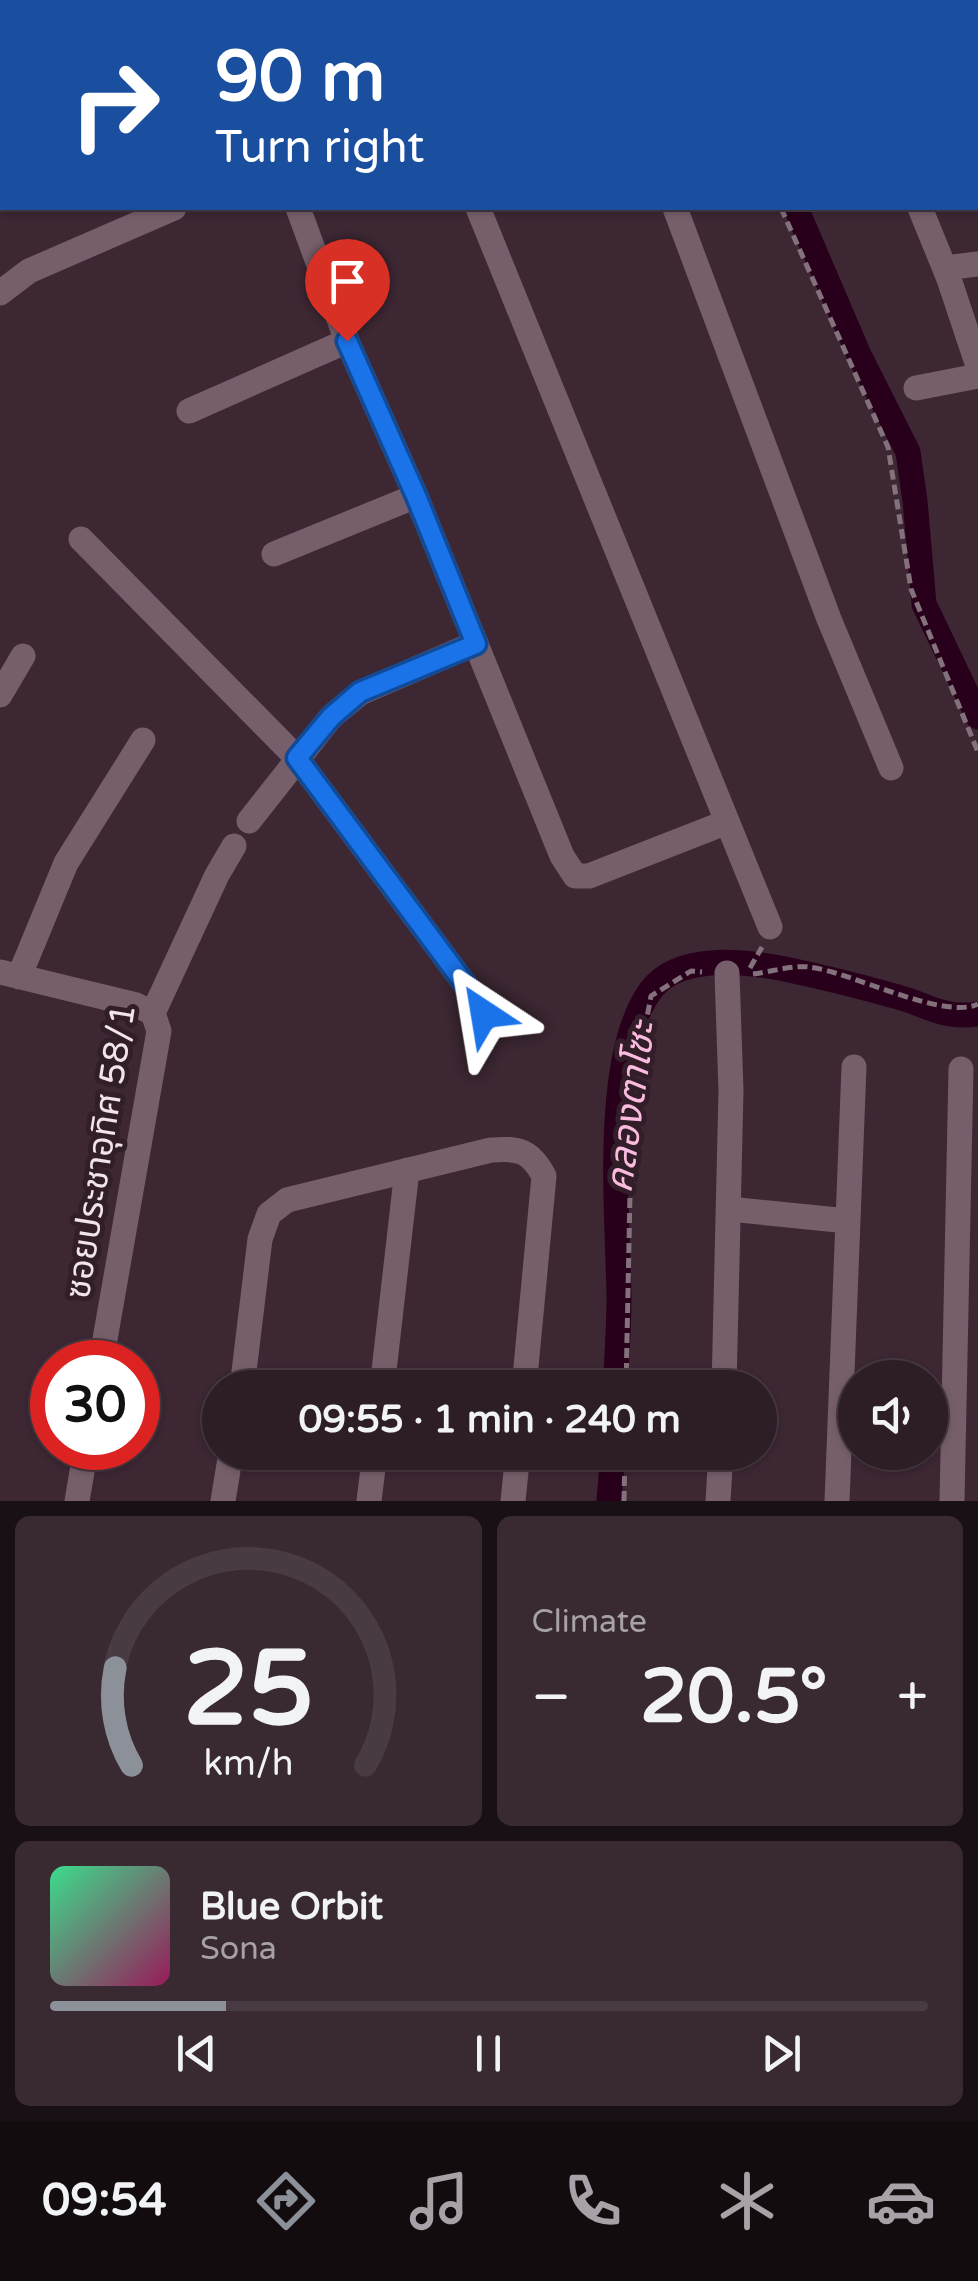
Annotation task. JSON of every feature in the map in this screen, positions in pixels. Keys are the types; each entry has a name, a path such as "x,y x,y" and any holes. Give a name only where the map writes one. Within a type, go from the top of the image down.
{"street":[{"path":"0,293 29,271 169,210"},
{"path":"299,210 347,341 416,496 562,856 575,876 589,876 727,822"},
{"path":"479,210 770,927"},
{"path":"677,210 829,619 890,768"},
{"path":"921,210 978,366"},
{"path":"945,268 978,264"},
{"path":"189,411 347,341"},
{"path":"916,388 978,376"},
{"path":"274,554 416,496"},
{"path":"80,539 297,758 484,1014"},
{"path":"249,822 331,717 360,692 476,644"},
{"path":"0,695 23,656"},
{"path":"143,740 66,863 6,979 136,1005 152,1012"},
{"name":"ซอยประชาอุทิศ 58/1","path":"105,1340 159,1031 152,1012 234,846"},
{"path":"725,1370 732,1091 726,973"},
{"path":"837,1501 854,1067"},
{"path":"952,1501 968,1224 962,1069"},
{"path":"244,1370 260,1239 269,1214 288,1200 490,1150 516,1148 532,1155 544,1176 526,1370"},
{"path":"384,1370 406,1170"},
{"path":"729,1209 848,1221"},
{"path":"77,1501 82,1470"},
{"path":"223,1501 228,1470"},
{"path":"369,1501 373,1470"},
{"path":"513,1501 516,1470"},
{"path":"718,1501 720,1470"}],"path":[{"path":"782,210 888,448 911,589 978,752"},
{"path":"754,974 808,967 935,1004 968,1010 978,1004"},
{"path":"626,1370 632,1098 651,996 692,971 726,973"},
{"path":"624,1501 625,1470"}],"waterway":[{"name":"คลองตาโซะ","path":"797,210 859,355 908,452 924,604 978,717"},
{"name":"คลองตาโซะ","path":"616,1370 619,1095 625,1054 636,1019 651,990 663,978 693,965 747,963 839,981 946,1013 978,1014"},
{"name":"คลองตาโซะ","path":"609,1501 612,1470"}],"route":[{"path":"347,341 476,644 360,692 331,717 297,758 484,1014"}]}
